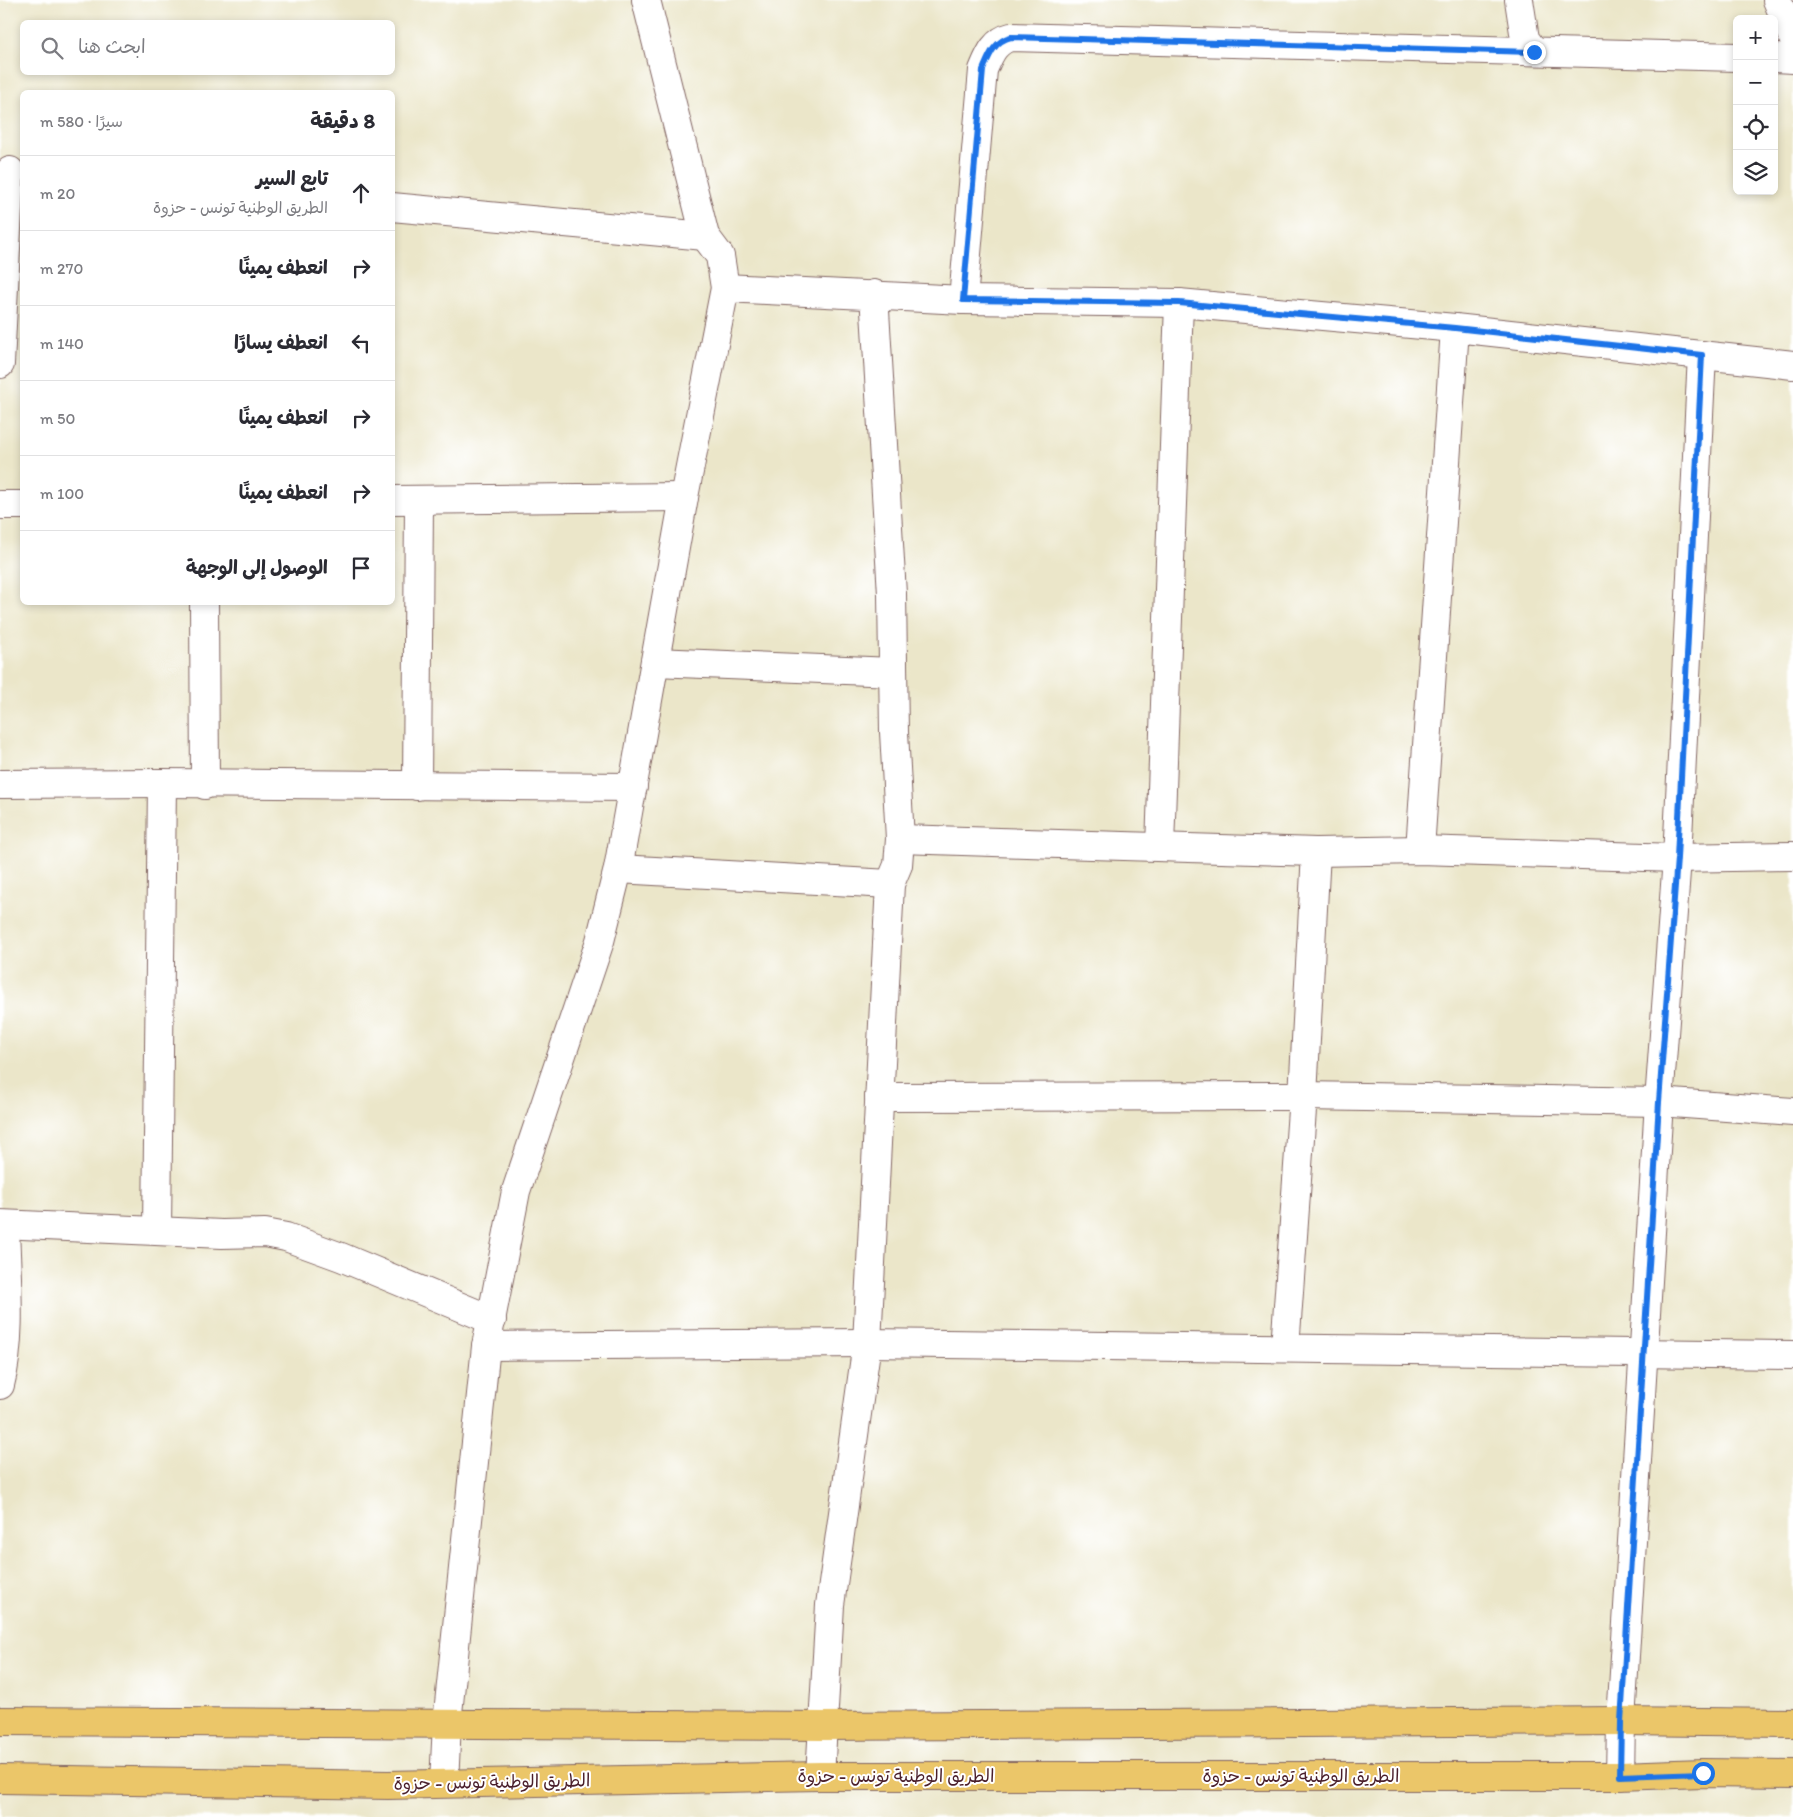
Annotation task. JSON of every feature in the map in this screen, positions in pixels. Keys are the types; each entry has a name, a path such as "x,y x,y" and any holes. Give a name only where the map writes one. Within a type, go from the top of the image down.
{"main road":[{"path":"0,1721 822,1726 1793,1722"},
{"name":"الطريق الوطنية تونس - حزوة","path":"0,1779 388,1785 820,1776 1620,1776 1703,1773 1793,1774"}],"street":[{"path":"444,1783 447,1723 486,1346 516,1191 600,940 618,869 684,497 725,288 720,256 705,236 646,0"},
{"path":"1519,0 1525,39 1534,52"},
{"path":"1777,0 1793,38"},
{"path":"963,300 983,70 990,54 997,44 1004,39 1011,37 1733,57"},
{"path":"1778,58 1793,58"},
{"path":"0,364 11,171"},
{"path":"395,207 705,236"},
{"path":"725,288 874,294 963,300 1179,303 1455,328 1793,364"},
{"path":"820,1776 830,1605 867,1343 890,884 898,865 900,839 893,672 892,594 874,294"},
{"path":"1160,847 1179,303"},
{"path":"1420,850 1455,328"},
{"path":"1620,1776 1621,1722 1659,1102 1677,858 1702,355"},
{"path":"417,786 406,500 684,497"},
{"path":"0,505 20,505"},
{"path":"204,605 205,785"},
{"path":"655,662 893,672"},
{"path":"0,784 162,783 205,785 633,787"},
{"path":"157,1230 162,783"},
{"path":"900,839 1316,852 1420,850 1677,858 1793,856"},
{"path":"1285,1348 1303,1096 1316,852"},
{"path":"618,869 890,884"},
{"path":"879,1097 1303,1096 1659,1102 1793,1112"},
{"path":"0,1385 5,1367 7,1303 2,1224 222,1234 265,1233 286,1237 341,1257 492,1320"},
{"path":"486,1346 867,1343 1793,1355"}],"route":[{"path":"1534,52 1011,37 1004,39 997,44 990,54 983,70 963,300 1179,303 1455,328 1702,355 1677,858 1659,1102 1621,1722 1620,1776 1703,1773"}]}
